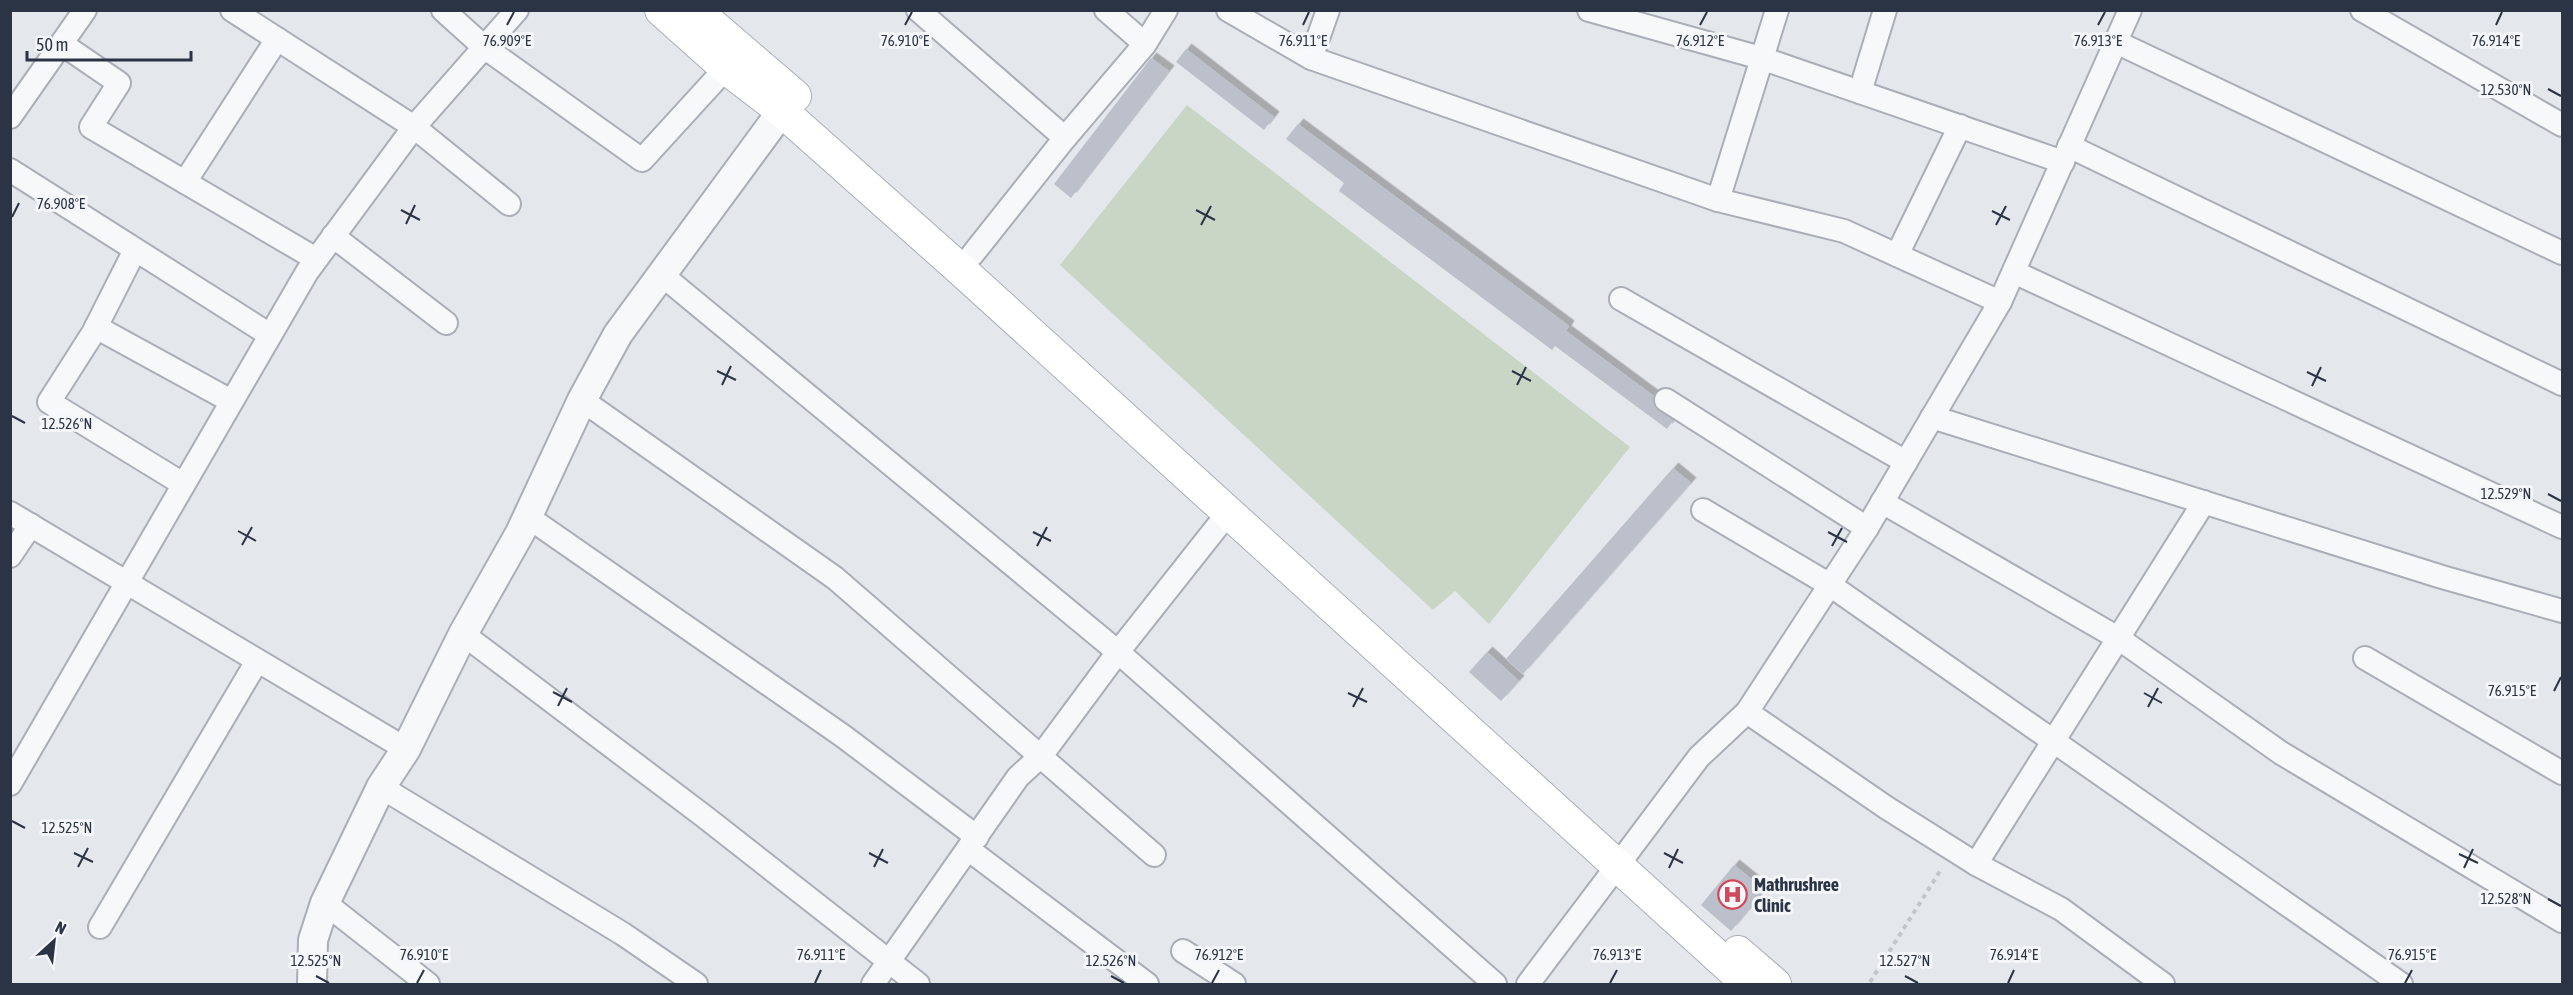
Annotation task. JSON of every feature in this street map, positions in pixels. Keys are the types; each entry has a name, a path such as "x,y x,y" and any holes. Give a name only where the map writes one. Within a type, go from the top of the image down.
{"main road":[{"path":"661,10 726,68 782,111 1228,513 1622,859 1774,984"},
{"path":"695,10 802,102 972,255 1622,859 1748,984"}],"street":[{"path":"10,117 84,10"},
{"path":"232,10 414,127 509,204"},
{"path":"443,10 484,47 642,160 726,68"},
{"path":"10,784 231,401 316,259 414,127 517,10"},
{"path":"918,10 1065,138"},
{"path":"1106,10 1145,44"},
{"path":"972,255 1065,138 1145,44 1166,10"},
{"path":"1228,10 1311,58 1718,200 1844,231 2000,302"},
{"path":"1311,58 1328,10"},
{"path":"1589,10 1761,58 1960,126 2066,154 2562,384"},
{"path":"1718,200 1776,10"},
{"path":"1860,92 1885,10"},
{"path":"1528,984 1699,757 1747,712 1867,528 2000,302 2130,10"},
{"path":"2362,10 2562,125"},
{"path":"185,182 277,39"},
{"path":"2116,42 2562,253"},
{"path":"62,44 119,83 91,127 316,259"},
{"path":"312,984 313,940 325,903 381,787 406,749 463,634 528,517 582,400 618,334 782,111"},
{"path":"1897,255 1960,126"},
{"path":"10,170 270,335"},
{"path":"333,236 446,323"},
{"path":"135,250 96,327 49,402 183,484"},
{"path":"2013,272 2562,527"},
{"path":"662,275 1118,652 1495,984"},
{"path":"1621,299 1906,462"},
{"path":"96,327 231,401"},
{"path":"582,400 835,578 1154,855"},
{"path":"1666,400 1867,528"},
{"path":"1932,417 2442,577 2562,611"},
{"path":"1882,502 2118,638 2282,753 2562,921"},
{"path":"1976,864 2204,502"},
{"path":"1703,510 1830,585 2401,984"},
{"path":"10,513 406,749"},
{"path":"873,984 1018,777 1041,756 1118,652 1228,513"},
{"path":"528,517 843,736 1146,984"},
{"path":"10,556 31,525"},
{"path":"463,634 705,817 918,984"},
{"path":"2365,658 2562,773"},
{"path":"100,927 258,661"},
{"path":"1747,712 1887,808 1976,864 2061,909 2163,984"},
{"path":"381,787 623,934 696,984"},
{"path":"325,903 428,984"},
{"path":"1183,951 1234,984"}],"path":[{"path":"1870,982 1954,850"}],"green space":[{"path":"1187,105 1630,447 1489,624 1455,591 1433,610 1060,265"}],"building":[{"path":"1186,49 1274,117 1264,130 1176,62"},
{"path":"1151,58 1169,71 1071,198 1054,184"},
{"path":"1298,124 1569,326 1566,331 1678,414 1667,429 1555,346 1552,350 1339,191 1344,183 1286,139"},
{"path":"1673,468 1691,483 1523,674 1506,659"},
{"path":"1487,652 1519,681 1501,701 1469,672"},
{"path":"1734,865 1765,890 1731,931 1701,905"}],"place":[{"name":"Mathrushree Clinic","path":"1733,895"}]}
